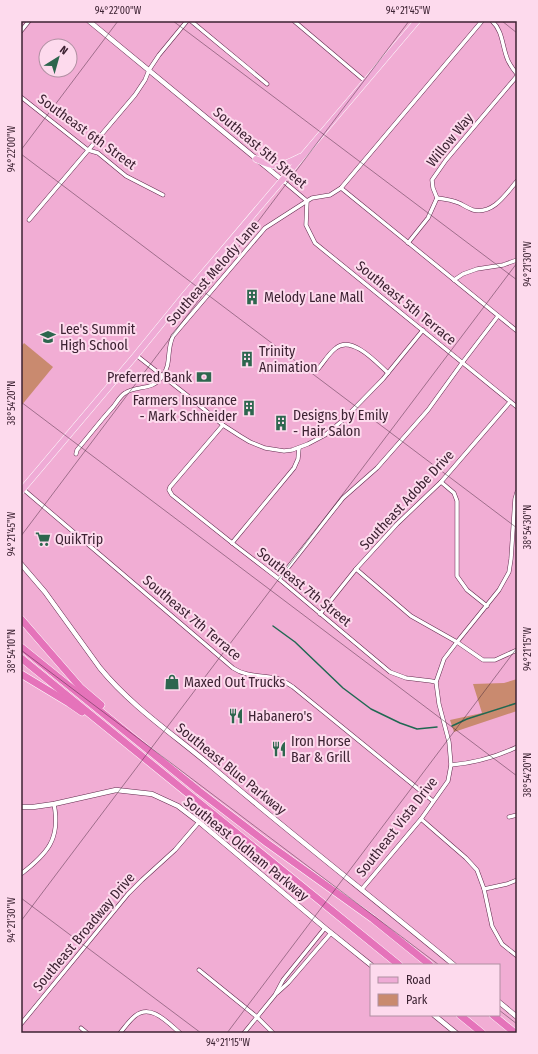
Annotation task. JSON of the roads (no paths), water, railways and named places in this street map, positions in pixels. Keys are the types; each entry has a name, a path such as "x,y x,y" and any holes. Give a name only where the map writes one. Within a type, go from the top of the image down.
{"highway":[{"path":"21,619 81,688 119,722 122,728"},
{"path":"21,647 199,791 363,912 429,964"},
{"path":"21,658 398,964"},
{"path":"21,674 69,703 122,743 130,746"},
{"path":"461,1016 482,1033"},
{"path":"494,1016 515,1033"}],"main road":[{"path":"22,490 417,21"},
{"path":"256,159 273,166 279,166 287,164 303,155"}],"street":[{"path":"21,31 29,21"},
{"name":"Southeast 5th Street","path":"89,21 307,201 312,198 330,195 341,188"},
{"path":"29,220 135,95 162,50 187,21"},
{"path":"191,21 267,84"},
{"path":"294,21 365,81"},
{"path":"482,21 341,188 517,331"},
{"path":"492,21 498,30 509,64 517,75"},
{"name":"Willow Way","path":"437,198 432,180 435,175 517,75"},
{"name":"Southeast 6th Street","path":"21,97 88,150 98,153 126,176 162,195"},
{"path":"408,242 428,218 437,198 457,202 472,210 483,211 491,208 501,200 517,181"},
{"name":"Southeast 5th Terrace","path":"307,201 306,225 315,243 517,407"},
{"name":"Southeast Melody Lane","path":"163,376 168,366 169,347 173,336 265,228 307,201"},
{"path":"454,280 463,274 476,269 503,265 517,260"},
{"path":"279,579 343,498 377,468 428,410 462,362 498,316"},
{"path":"136,355 223,425 250,442 265,448 284,451 299,448 325,435 347,416 388,373 423,330"},
{"path":"318,368 337,347 347,344 357,347 388,373"},
{"path":"76,454 77,450 122,396 128,392 152,386 163,376"},
{"name":"Southeast Adobe Drive","path":"320,614 356,570 397,524 441,482 510,402"},
{"name":"Southeast 7th Street","path":"223,425 172,484 169,490 172,495 232,544 279,579 390,672 406,678 436,682"},
{"path":"232,544 294,468 298,459 299,448"},
{"path":"441,482 454,493 458,500 457,576 466,590 487,606"},
{"name":"Southeast 7th Terrace","path":"22,490 238,672 275,678 282,680 293,687 434,801"},
{"name":"Southeast Vista Drive","path":"362,889 421,819 448,781 451,765 449,742 439,704 436,682 444,659 499,590 509,572 515,499 517,492"},
{"name":"Southeast Blue Parkway","path":"21,564 45,592 100,668 127,696 231,784 453,964"},
{"path":"356,570 411,616 457,642 483,660 495,660 517,650"},
{"path":"451,765 466,764 486,759 508,752 517,747"},
{"name":"Southeast Oldham Parkway","path":"21,807 54,804 116,790 150,794 178,806 330,933 370,964"},
{"path":"21,874 38,860 49,847 56,826 56,812 54,804"},
{"path":"509,817 517,815"},
{"path":"421,819 466,858 477,870 484,889 492,926 502,944 517,956"},
{"name":"Southeast Broadway Drive","path":"21,1024 128,894 175,850 199,822"},
{"path":"484,889 507,884 517,880"},
{"path":"275,995 283,980 325,928"},
{"path":"244,1033 275,995 288,983 330,933"},
{"path":"199,970 257,1017 273,1033"},
{"path":"500,1003 517,1017"},
{"path":"120,1033 134,1017 144,1012 155,1013 180,1033"},
{"path":"435,1016 456,1033"},
{"path":"81,1028 87,1033"}],"waterway":[{"path":"273,626 295,642 343,688 371,709 400,723 417,729 437,727"},
{"path":"452,726 467,719 517,703"}],"place":[{"name":"Melody Lane Mall","path":"252,297"},
{"name":"Lee's Summit High School","path":"48,337"},
{"name":"Trinity Animation","path":"247,359"},
{"name":"Preferred Bank","path":"204,377"},
{"name":"Farmers Insurance - Mark Schneider","path":"249,408"},
{"name":"Designs by Emily - Hair Salon","path":"281,423"},
{"name":"QuikTrip","path":"43,539"},
{"name":"Maxed Out Trucks","path":"172,682"},
{"name":"Habanero's","path":"236,716"},
{"name":"Iron Horse Bar & Grill","path":"279,749"}]}
